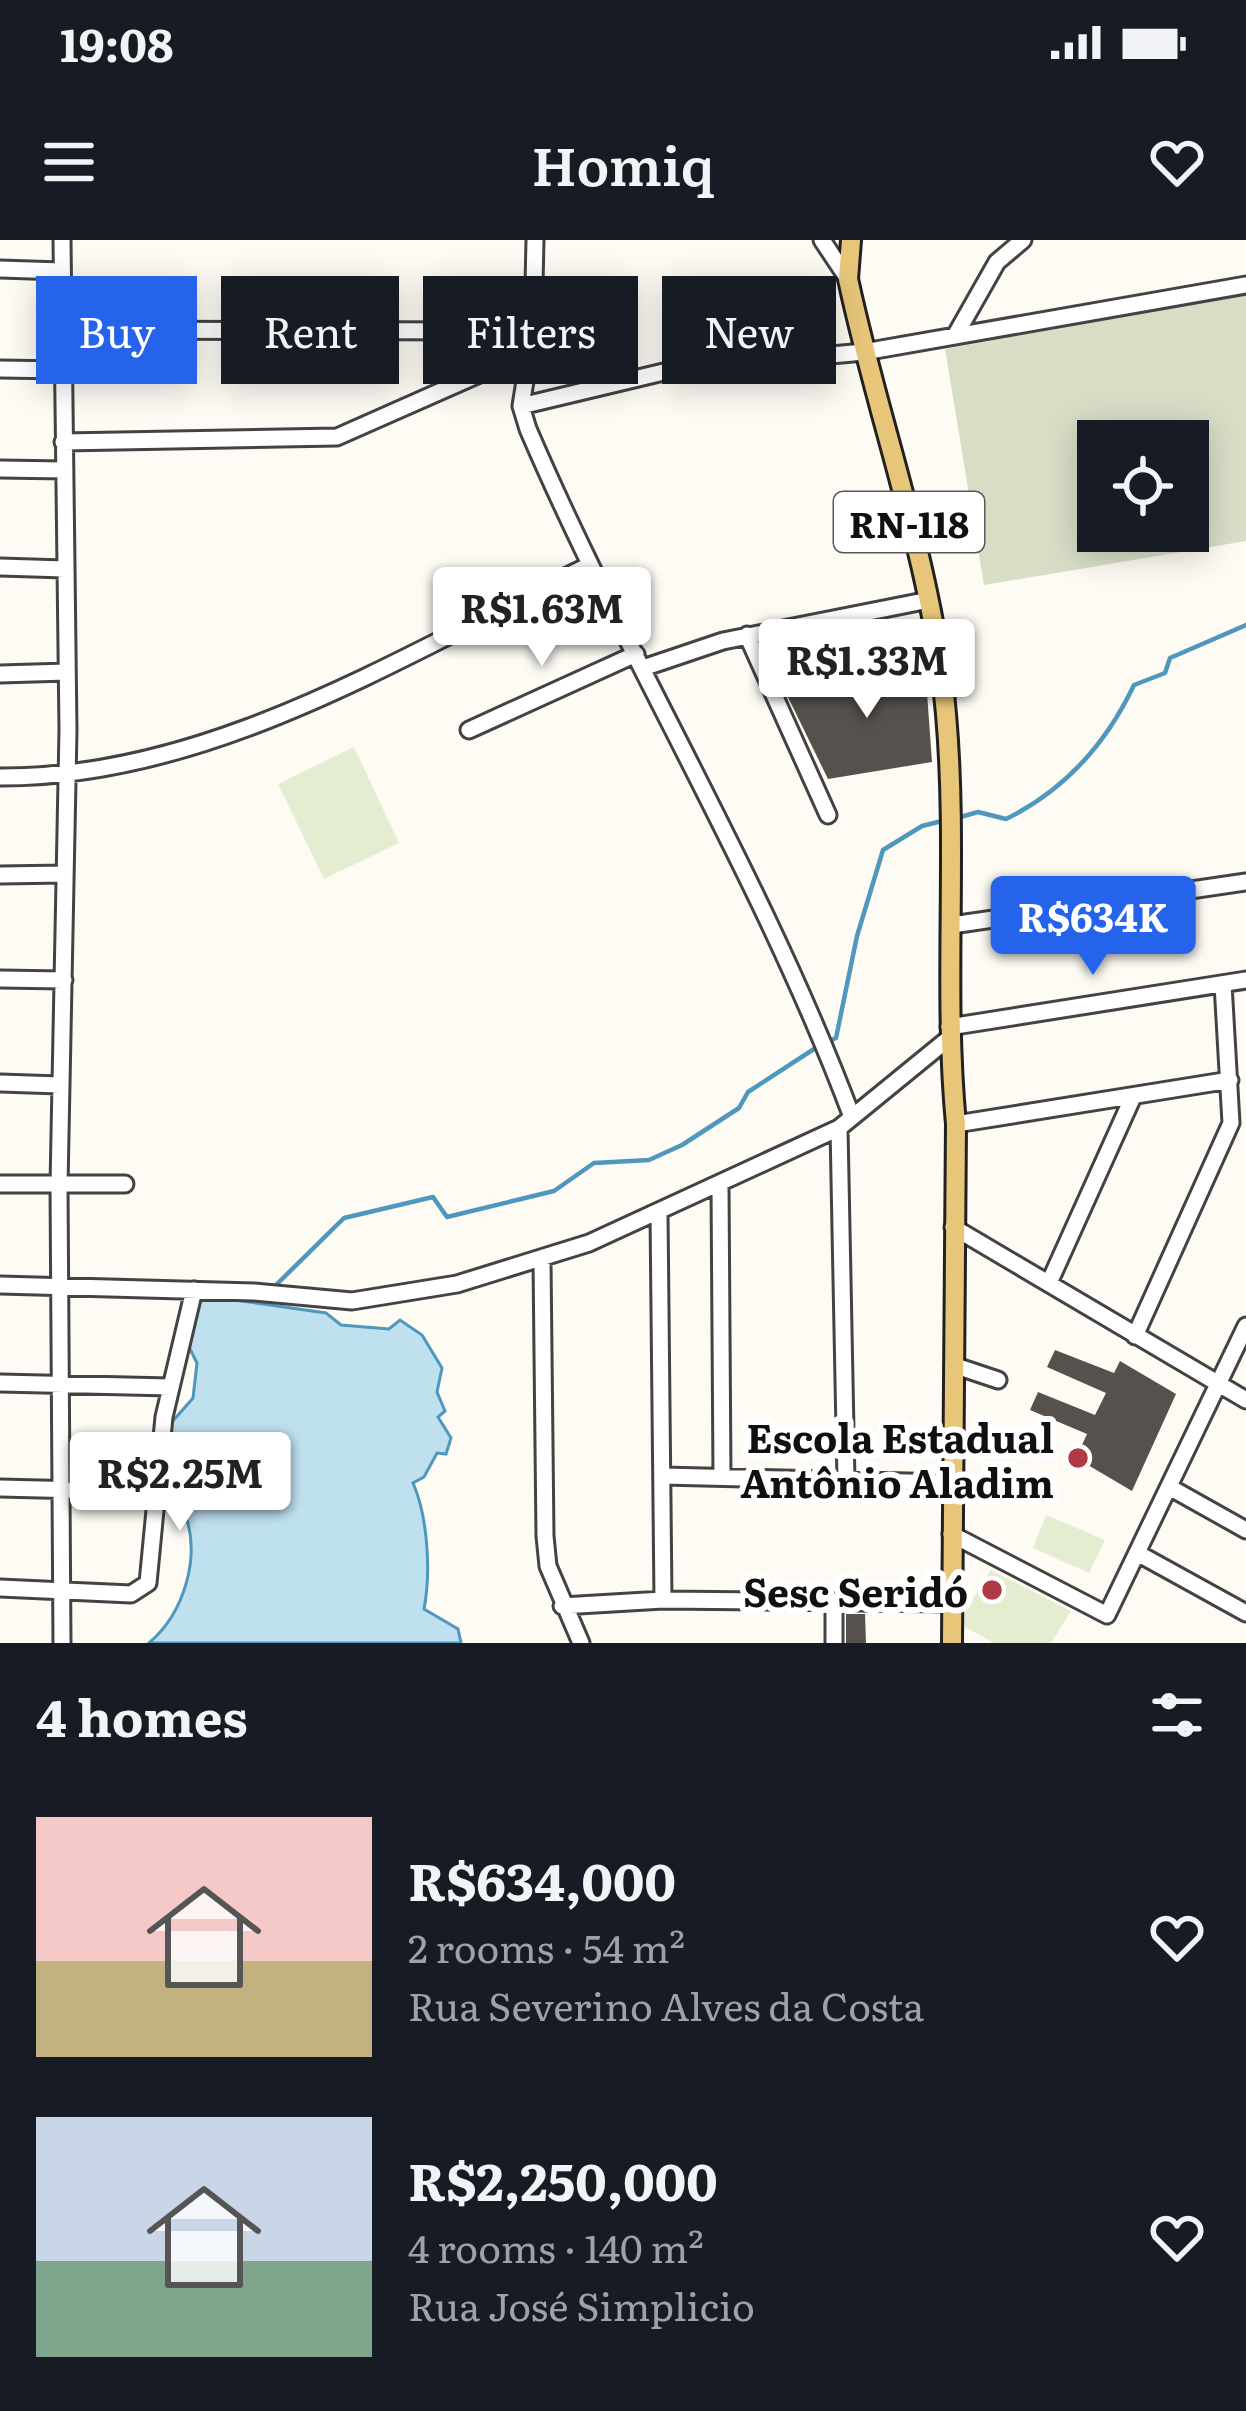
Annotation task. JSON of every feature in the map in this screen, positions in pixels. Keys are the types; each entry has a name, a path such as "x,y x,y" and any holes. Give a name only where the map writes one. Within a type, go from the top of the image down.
{"main road":[{"name":"RN-118","path":"851,240 848,279 929,600 946,716 952,925 949,1033 956,1124 952,1455 958,1477 951,1534 952,1643"}],"street":[{"path":"61,276 62,240"},
{"path":"534,276 535,240"},
{"path":"822,240 848,279"},
{"path":"955,336 998,262 1023,240"},
{"path":"0,268 61,271"},
{"path":"521,406 676,369 864,352 1246,285"},
{"path":"197,330 423,331"},
{"path":"0,369 36,370"},
{"path":"62,1643 59,1185 67,777 63,384"},
{"path":"63,442 337,437 457,384"},
{"path":"523,384 521,406 590,565 829,1053 846,1123 846,1481"},
{"path":"0,469 65,470"},
{"path":"0,776 67,777 213,743 590,565"},
{"path":"0,567 65,569"},
{"path":"469,730 639,661 929,600"},
{"path":"747,635 828,814"},
{"path":"0,674 67,672"},
{"path":"0,874 65,874"},
{"path":"952,925 1246,882"},
{"path":"0,979 64,980"},
{"path":"0,1285 381,1300 542,1261 720,1186 846,1123 949,1033 1246,980"},
{"path":"1135,1336 1231,1123 1222,984"},
{"path":"956,1124 1230,1080"},
{"path":"0,1083 60,1085"},
{"path":"1049,1283 1132,1099"},
{"path":"0,1184 125,1184"},
{"path":"720,1186 722,1476"},
{"path":"659,1213 663,1600"},
{"path":"953,1227 1246,1400"},
{"path":"542,1261 542,1501 548,1566 581,1643"},
{"path":"0,1588 131,1594 144,1589 150,1578 170,1387 194,1290"},
{"path":"951,1534 1102,1615 1109,1613 1246,1326"},
{"path":"953,1365 998,1380"},
{"path":"0,1383 170,1387"},
{"path":"663,1476 846,1481 958,1477"},
{"path":"0,1488 160,1492"},
{"path":"1172,1488 1246,1530"},
{"path":"1139,1554 1246,1613"},
{"path":"562,1606 663,1600 952,1603"},
{"path":"834,1601 834,1643"}],"green space":[{"path":"1246,294 1246,541 1209,547 1209,420 1077,420 1077,552 1180,552 984,585 945,349"},
{"path":"354,747 399,843 324,879 278,784"},
{"path":"1046,1515 1105,1540 1089,1573 1033,1548"},
{"path":"991,1570 1071,1611 1051,1643 994,1643 958,1623"}],"water":[{"path":"201,1295 326,1313 341,1325 389,1329 400,1320 422,1335 442,1368 437,1392 445,1411 438,1417 451,1438 446,1454 437,1453 424,1477 413,1483 427,1545 424,1609 458,1629 461,1643 149,1643 172,1616 190,1565 189,1528 171,1475 176,1449 165,1430 193,1398 197,1363 189,1347"}],"building":[{"path":"925,665 932,762 828,779 784,689"},
{"path":"1055,1350 1114,1373 1120,1361 1176,1394 1132,1491 1076,1458 1087,1434 1030,1410 1038,1392 1095,1415 1106,1393 1047,1367"},
{"path":"846,1614 865,1614 866,1643 846,1643"}],"waterway":[{"path":"957,818 978,812 1006,819 1047,794 1097,746 1134,685 1165,673 1170,658 1246,625"},
{"path":"827,1042 836,1038 857,936 883,850 922,826 946,820"},
{"path":"274,1287 344,1218 433,1197 447,1217 554,1191 594,1163 649,1160 739,1108 748,1092 817,1047"}],"place":[{"name":"Escola Estadual Antônio Aladim","path":"1078,1458"},
{"name":"Sesc Seridó","path":"992,1590"}]}
